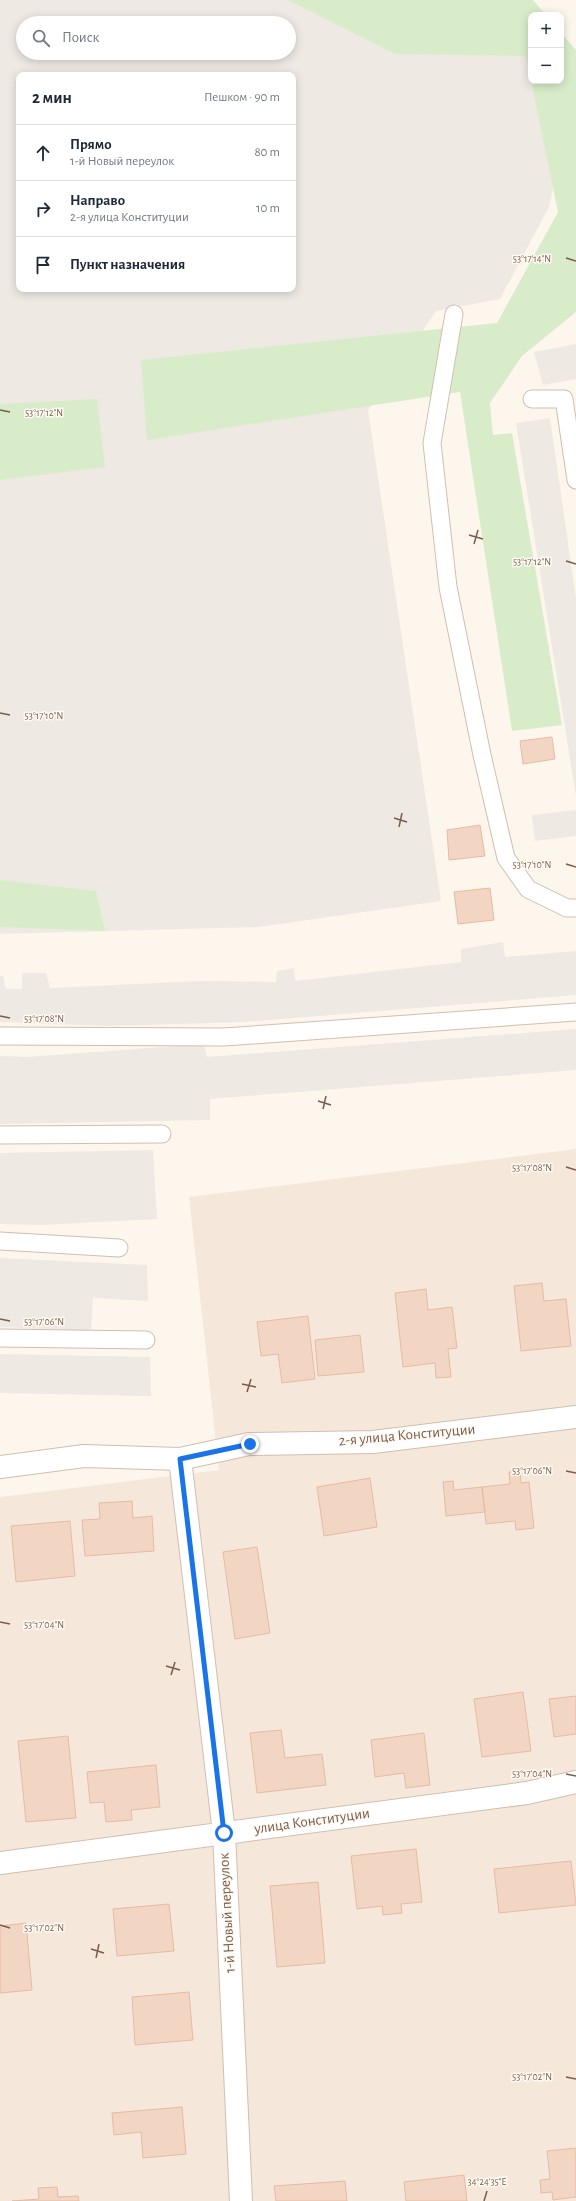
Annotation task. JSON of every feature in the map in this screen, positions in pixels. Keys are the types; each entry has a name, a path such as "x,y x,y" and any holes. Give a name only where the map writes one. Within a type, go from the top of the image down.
{"street":[{"name":"2-я улица Конституции","path":"0,1467 84,1456 180,1459 250,1444 373,1442 576,1417"},
{"name":"1-й Новый переулок","path":"180,1459 224,1833 241,2201"},
{"name":"улица Конституции","path":"0,1863 527,1793 576,1782"}],"lane":[{"path":"454,314 432,443 448,587 482,755 506,858 528,889 567,908 576,908"},
{"path":"532,399 564,399 576,480"},
{"path":"0,1036 224,1037 576,1012"},
{"path":"0,1135 162,1134"},
{"path":"0,1241 119,1248"},
{"path":"0,1338 146,1340"}],"shaded area":[{"path":"0,0 505,0 528,32 528,84 564,84 573,94 549,207 500,299 436,311 368,410 441,901 259,927 0,934"},
{"path":"576,344 576,379 543,385 534,352"},
{"path":"550,418 576,598 576,796 516,423"},
{"path":"576,810 576,836 535,841 532,815"},
{"path":"503,942 505,957 576,951 576,995 245,1022 108,1026 0,1022 0,976 3,976 6,989 22,989 22,973 46,973 50,988 200,981 276,982 277,971 294,968 295,981 461,962 461,949"},
{"path":"576,1029 576,1070 210,1099 210,1120 0,1124 0,1056 27,1057 204,1044 207,1057"},
{"path":"576,1149 576,2201 0,2201 0,1497 219,1470 189,1197"},
{"path":"153,1150 157,1219 43,1225 0,1224 0,1153"},
{"path":"0,1258 147,1265 148,1301 93,1298 91,1331 0,1327"},
{"path":"0,1354 150,1357 151,1396 0,1393"}],"green space":[{"path":"288,0 533,0 543,12 528,12 528,65 526,56 395,54"},
{"path":"564,36 576,50 576,312 522,356 490,403 493,435 512,433 562,725 512,731 460,392 147,440 141,360 497,323 558,212 532,84 564,84"},
{"path":"97,399 105,467 0,480 0,404"},
{"path":"0,880 96,891 105,931 0,927"}],"building":[{"path":"552,737 555,759 523,764 520,741"},
{"path":"480,825 485,856 449,860 447,830"},
{"path":"490,888 494,920 458,924 454,892"},
{"path":"542,1283 544,1301 566,1299 571,1346 521,1351 514,1286"},
{"path":"426,1289 428,1310 452,1307 457,1348 448,1349 451,1377 436,1378 435,1363 403,1367 395,1293"},
{"path":"308,1316 315,1379 282,1383 278,1354 261,1356 257,1322"},
{"path":"360,1335 364,1372 318,1376 315,1340"},
{"path":"520,1471 521,1483 529,1482 534,1528 516,1530 515,1521 486,1524 482,1487 510,1484 509,1472"},
{"path":"370,1478 377,1527 324,1536 317,1487"},
{"path":"453,1481 454,1490 482,1487 485,1512 446,1516 443,1482"},
{"path":"132,1501 133,1518 152,1516 154,1551 85,1556 82,1520 100,1519 99,1503"},
{"path":"70,1521 75,1576 16,1582 11,1526"},
{"path":"257,1547 270,1633 235,1639 223,1552"},
{"path":"523,1692 531,1751 482,1757 474,1699"},
{"path":"576,1696 576,1734 554,1737 549,1699"},
{"path":"281,1730 285,1758 322,1754 326,1785 257,1793 250,1733"},
{"path":"424,1733 430,1785 406,1788 404,1773 375,1777 371,1740"},
{"path":"68,1736 76,1818 26,1822 18,1741"},
{"path":"156,1765 160,1807 131,1810 132,1820 106,1822 104,1802 90,1803 87,1772"},
{"path":"416,1849 422,1902 401,1904 402,1913 383,1915 382,1906 357,1909 351,1856"},
{"path":"571,1861 576,1905 499,1913 494,1869"},
{"path":"318,1882 325,1963 277,1967 270,1886"},
{"path":"169,1904 174,1951 117,1956 113,1909"},
{"path":"26,1923 32,1990 0,1993 0,1926"},
{"path":"189,1992 193,2040 135,2045 132,1997"},
{"path":"182,2107 186,2154 143,2158 141,2132 114,2135 112,2113"},
{"path":"576,2148 576,2197 553,2200 552,2192 541,2193 540,2180 550,2179 547,2151"},
{"path":"464,2175 467,2201 406,2201 404,2182"},
{"path":"345,2181 347,2201 276,2201 274,2186"},
{"path":"57,2187 58,2197 78,2196 79,2201 12,2201 39,2199 38,2188"}],"route":[{"path":"224,1833 180,1459 250,1444"}]}
